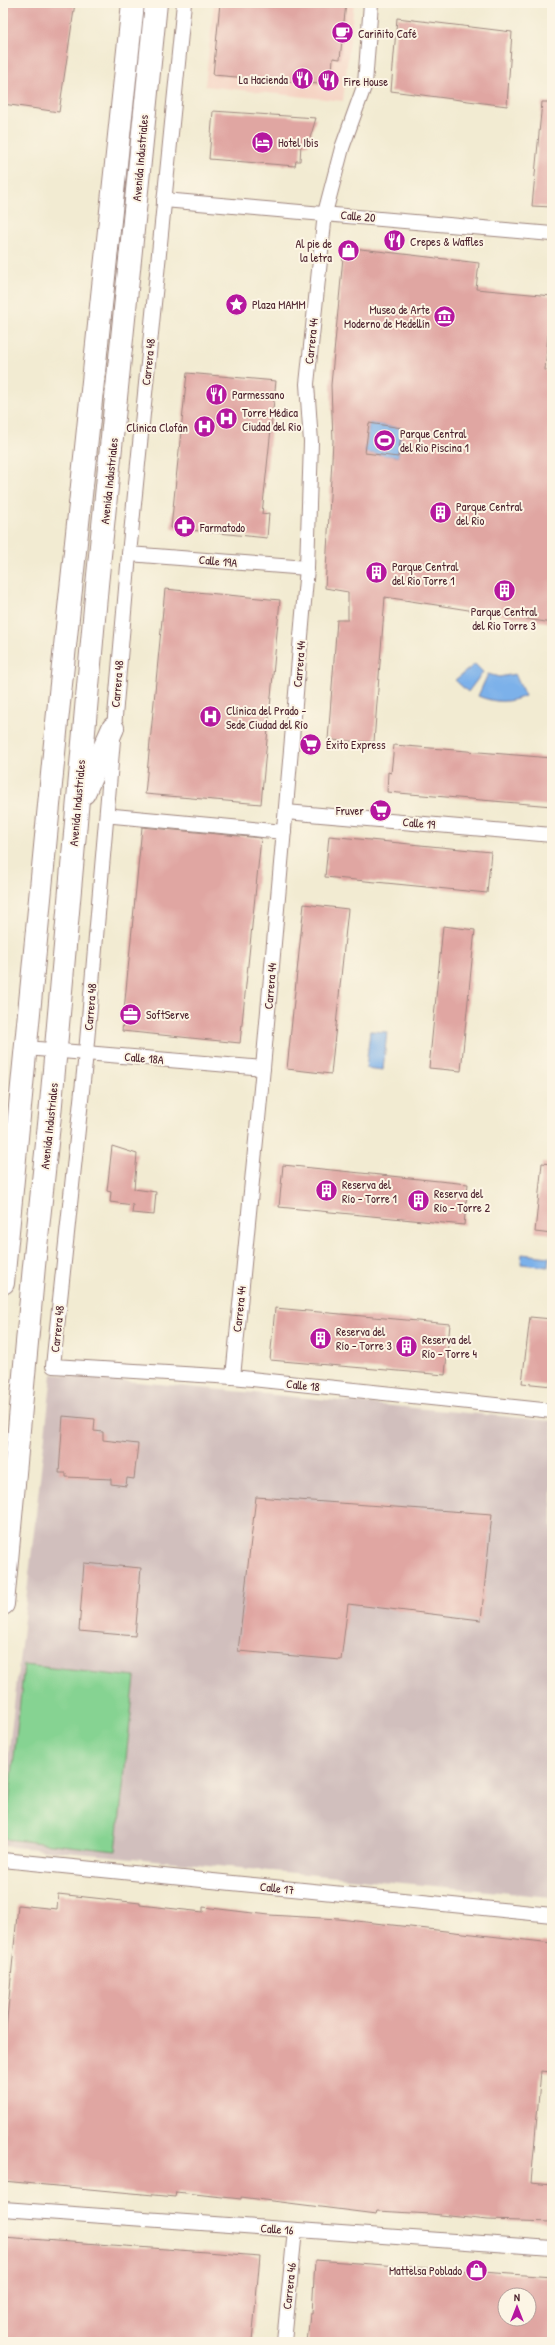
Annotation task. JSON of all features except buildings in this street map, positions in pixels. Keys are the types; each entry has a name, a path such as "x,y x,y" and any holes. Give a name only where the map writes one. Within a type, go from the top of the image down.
{"main road":[{"name":"Avenida Industriales","path":"3,1283 58,706 133,3"},
{"name":"Avenida Industriales","path":"3,1604 56,1050 76,809 156,3"},
{"path":"76,809 113,728"}],"street":[{"name":"Carrera 48","path":"53,1366 86,1053 129,554 184,3"},
{"name":"Carrera 44","path":"233,1377 263,1068 307,568 311,442 307,384 325,213 342,148 365,84 371,3"},
{"name":"Calle 20","path":"164,200 552,234"},
{"name":"Calle 19A","path":"129,554 307,568"},
{"name":"Calle 19","path":"286,812 552,835"},
{"path":"114,816 284,832"},
{"name":"Calle 18A","path":"26,1048 263,1068"},
{"name":"Calle 18","path":"53,1366 233,1377 552,1411"},
{"name":"Calle 17","path":"3,1860 552,1915"},
{"name":"Calle 16","path":"3,2209 552,2248"},
{"name":"Carrera 46","path":"284,2342 295,2230"}],"shaded area":[{"path":"214,3 354,3 343,101 205,86"},
{"path":"52,1374 552,1421 552,1897 3,1846 3,1802"}],"green space":[{"path":"24,1665 135,1677 116,1851 5,1839"}],"water":[{"name":"Parque Central del Rio Piscina 1","path":"369,423 402,428 398,457 365,453"},
{"path":"475,664 483,672 468,692 455,680"},
{"path":"488,674 499,677 515,674 525,696 508,701 496,701 478,696"},
{"path":"370,1031 387,1032 383,1070 366,1068"},
{"path":"522,1254 549,1257 548,1267 521,1264"}],"place":[{"name":"Cariñito Café","path":"343,33"},
{"name":"La Hacienda","path":"303,79"},
{"name":"Fire House","path":"328,81"},
{"name":"Hotel Ibis","path":"263,142"},
{"name":"Crepes & Waffles","path":"395,241"},
{"name":"Al pie de la letra","path":"348,250"},
{"name":"Plaza MAMM","path":"236,304"},
{"name":"Museo de Arte Moderno de Medellín","path":"445,316"},
{"name":"Parmessano","path":"217,394"},
{"name":"Torre Médica Ciudad del Rio","path":"227,419"},
{"name":"Clínica Clofán","path":"204,427"},
{"name":"Parque Central del Rio Piscina 1","path":"384,440"},
{"name":"Parque Central del Rio","path":"441,513"},
{"name":"Farmatodo","path":"184,527"},
{"name":"Parque Central del Rio Torre 1","path":"376,573"},
{"name":"Parque Central del Rio Torre 3","path":"504,590"},
{"name":"Clínica del Prado - Sede Ciudad del Río","path":"211,717"},
{"name":"Éxito Express","path":"310,744"},
{"name":"Fruver","path":"380,810"},
{"name":"SoftServe","path":"131,1014"},
{"name":"Reserva del Río - Torre 1","path":"326,1191"},
{"name":"Reserva del Río - Torre 2","path":"419,1200"},
{"name":"Reserva del Río - Torre 3","path":"320,1338"},
{"name":"Reserva del Río - Torre 4","path":"407,1346"},
{"name":"Mattelsa Poblado","path":"477,2270"}]}
